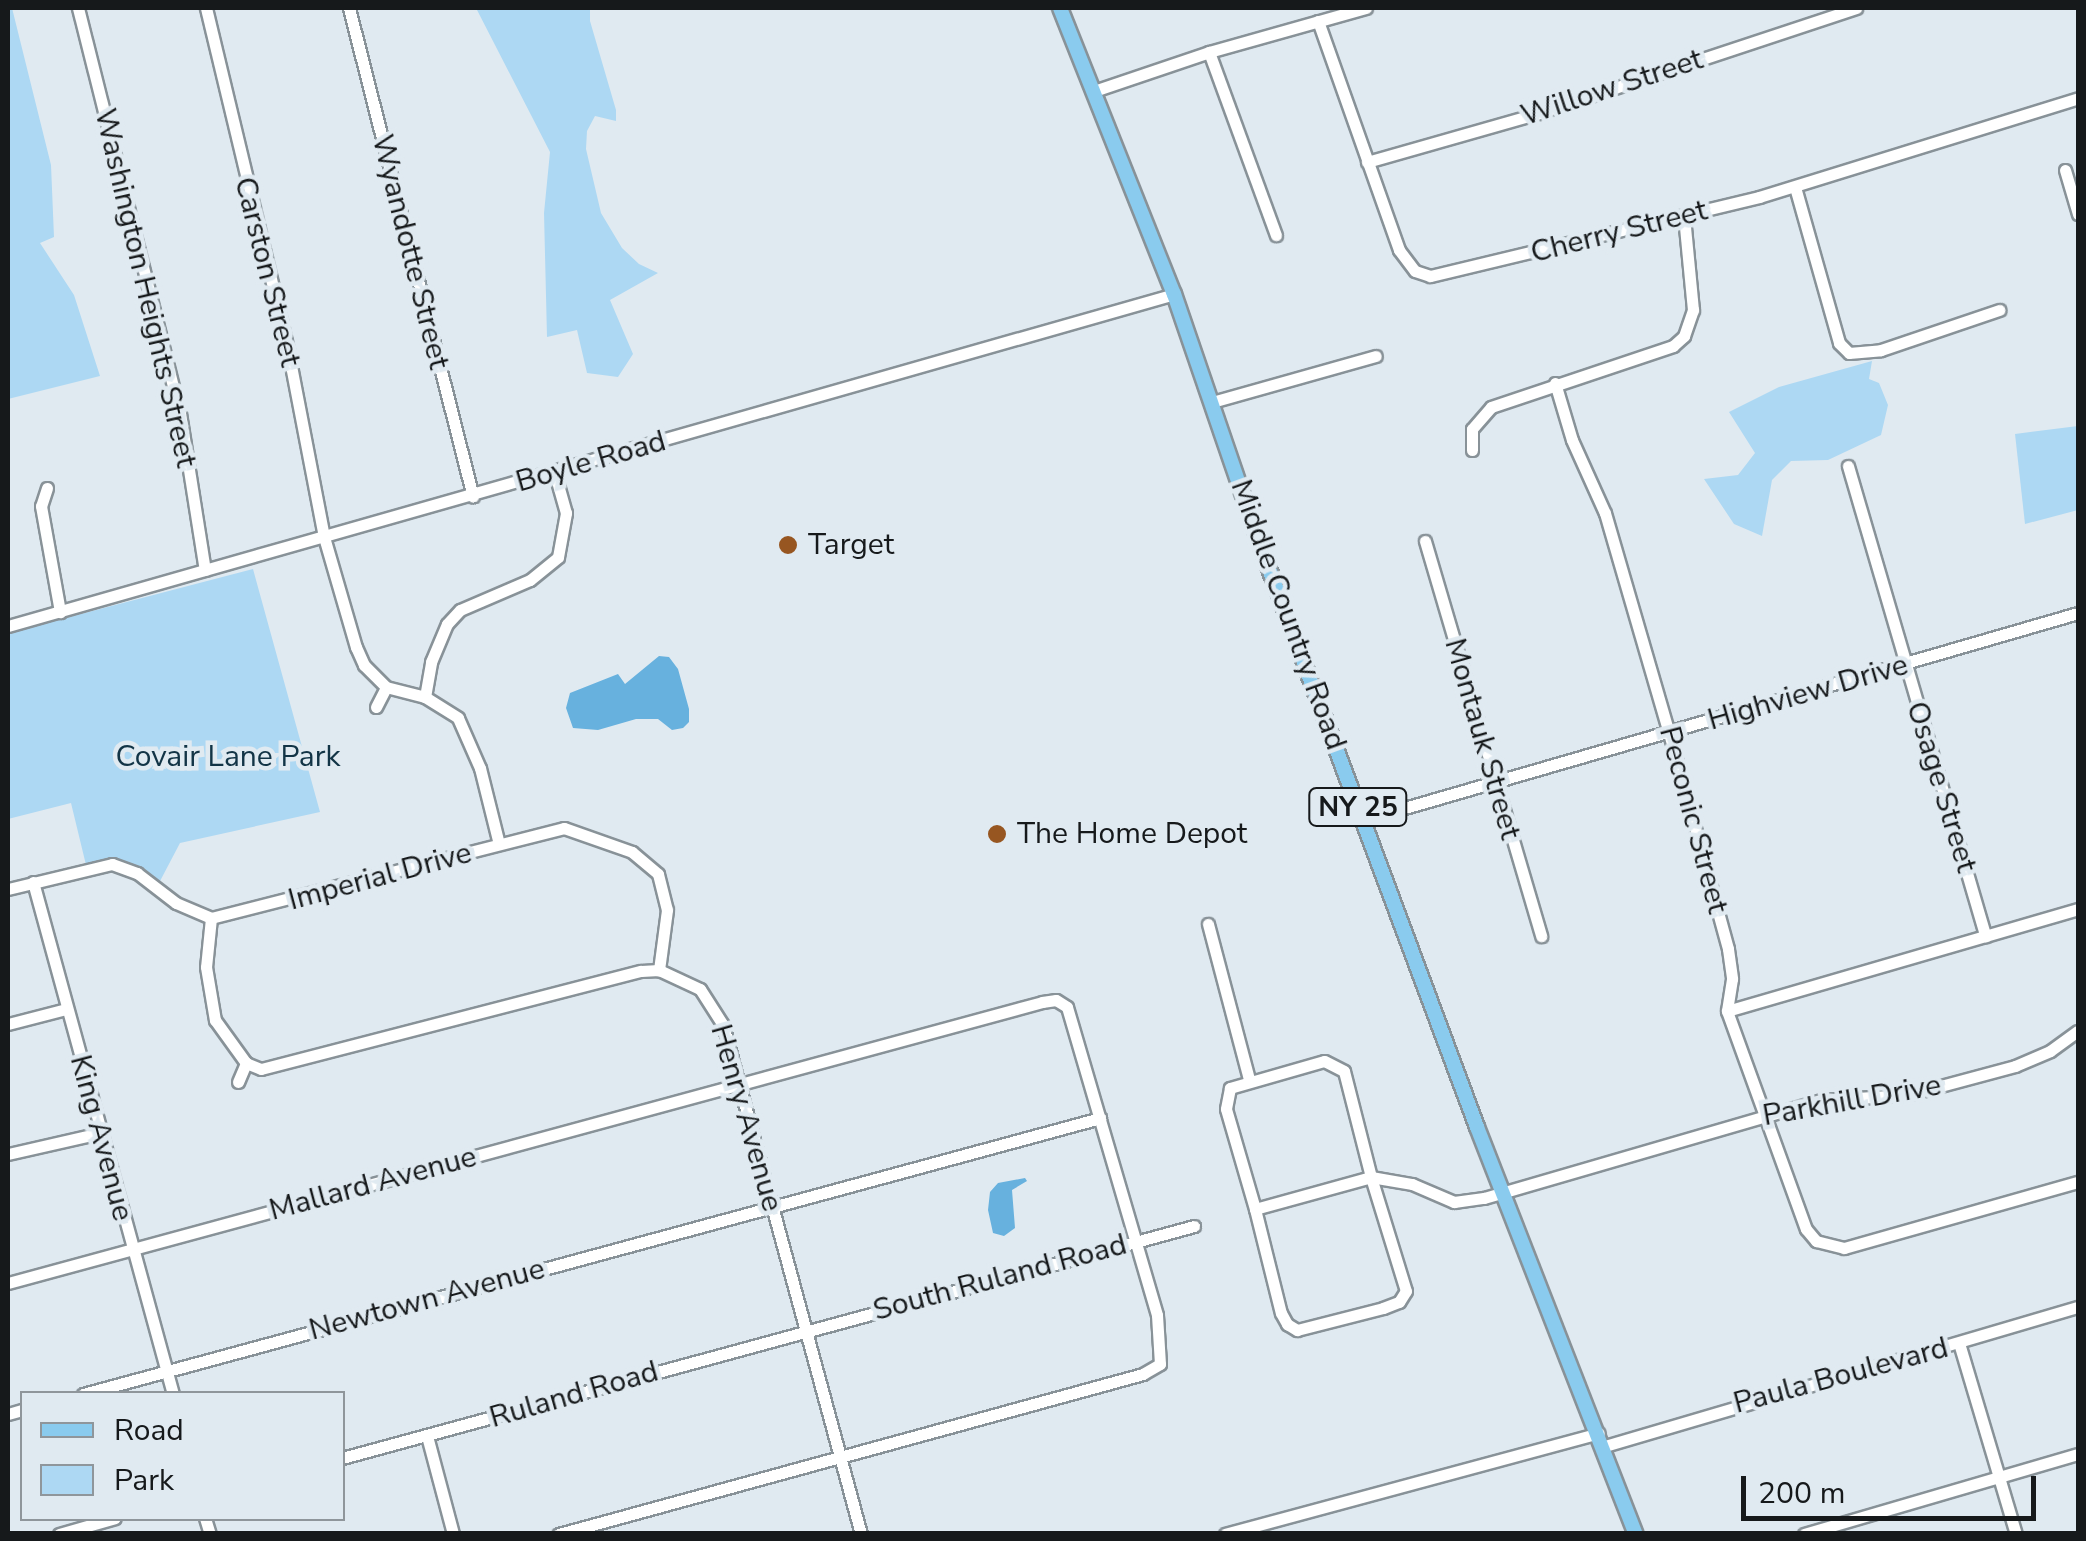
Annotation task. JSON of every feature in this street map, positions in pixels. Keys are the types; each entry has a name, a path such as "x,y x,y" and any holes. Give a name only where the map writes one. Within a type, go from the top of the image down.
{"main road":[{"name":"Middle Country Road","path":"1060,8 1174,294 1363,820 1602,1440"},
{"name":"NY 25","path":"1602,1440 1636,1534"}],"street":[{"name":"Washington Heights Street","path":"78,8 180,413 205,570"},
{"name":"Carston Street","path":"206,8 288,350 324,537 356,647 364,665 386,687"},
{"name":"Wyandotte Street","path":"349,8 474,497"},
{"path":"1094,91 1209,52 1366,8"},
{"name":"Willow Street","path":"1367,162 1539,113 1856,8"},
{"name":"Cherry Street","path":"1318,22 1399,250 1415,272 1430,276 1795,187 2078,98"},
{"path":"1209,52 1276,235"},
{"path":"2066,170 2078,214"},
{"path":"1795,187 1839,343 1849,353 1881,350 1999,310"},
{"path":"1472,450 1472,429 1491,407 1673,346 1684,336 1693,310 1684,217"},
{"name":"Boyle Road","path":"8,626 555,474 1174,294"},
{"path":"1212,402 1376,356"},
{"name":"Peconic Street","path":"1555,384 1572,440 1605,512 1669,733 1728,950 1732,980 1727,1011 1806,1229 1816,1241 1830,1248 1844,1248 2078,1182"},
{"name":"Osage Street","path":"1848,466 1985,936"},
{"path":"425,696 431,662 447,624 460,610 530,580 558,557 566,513 555,474"},
{"path":"47,488 41,506 60,612"},
{"name":"Montauk Street","path":"1425,541 1541,936"},
{"name":"Highview Drive","path":"1363,820 2078,613"},
{"path":"376,708 386,687 425,696 448,709 466,730 499,844"},
{"name":"Imperial Drive","path":"211,918 564,828 586,832 648,862 664,890 667,910 659,970"},
{"path":"8,889 100,865 124,866 176,903 211,918 206,967 215,1020 246,1063 261,1068 281,1066 616,977 659,970"},
{"name":"King Avenue","path":"33,882 171,1391"},
{"path":"1727,1011 2078,909"},
{"path":"1208,924 1249,1079"},
{"name":"Henry Avenue","path":"659,970 686,980 713,1005 740,1086 861,1534"},
{"name":"Mallard Avenue","path":"8,1283 1042,1002 1056,1000 1066,1007 1100,1118"},
{"path":"8,1024 66,1009"},
{"name":"Parkhill Drive","path":"1370,1177 1412,1184 1454,1202 1504,1192 1822,1100 1907,1094 2015,1066 2078,1031"},
{"path":"1324,1061 1344,1071 1370,1177 1406,1291 1399,1302 1297,1330 1286,1324 1226,1110 1230,1088 1249,1079 1324,1061"},
{"path":"238,1082 246,1063"},
{"path":"560,1534 1143,1374 1160,1364 1163,1356 1157,1315 1100,1118"},
{"name":"Newtown Avenue","path":"94,1391 1100,1118"},
{"path":"8,1154 100,1132"},
{"path":"1255,1209 1370,1177"},
{"name":"South Ruland Road","path":"805,1330 1194,1226"},
{"name":"Paula Boulevard","path":"1225,1534 1602,1440 2078,1307"},
{"name":"Ruland Road","path":"345,1457 805,1330"},
{"path":"1959,1343 2016,1534"},
{"path":"426,1436 453,1534"},
{"path":"1804,1534 2078,1454"},
{"path":"59,1534 104,1521"}],"green space":[{"path":"8,8 12,8 51,165 54,237 40,243 74,295 100,376 8,399"},
{"path":"476,8 590,8 590,21 616,110 616,121 595,116 587,131 586,149 601,213 622,248 639,264 658,273 610,300 633,354 618,377 587,373 577,330 547,337 544,213 550,152"},
{"path":"1872,361 1869,379 1879,383 1888,405 1881,435 1828,460 1791,461 1772,480 1762,536 1734,524 1704,479 1738,475 1755,453 1729,412 1779,387"},
{"path":"2078,426 2078,510 2025,524 2015,434"},
{"name":"Covair Lane Park","path":"253,569 320,812 180,843 159,883 139,867 111,858 86,865 71,803 8,819 8,633"}],"shaded area":[{"path":"659,656 669,657 678,669 689,709 689,722 683,728 672,730 658,719 636,719 598,730 573,728 566,708 570,693 618,674 625,684"},
{"path":"1025,1178 1027,1181 1012,1190 1015,1228 1004,1236 993,1233 988,1210 990,1192 998,1183"}],"place":[{"name":"Target","path":"788,545"},
{"name":"The Home Depot","path":"997,834"}]}
